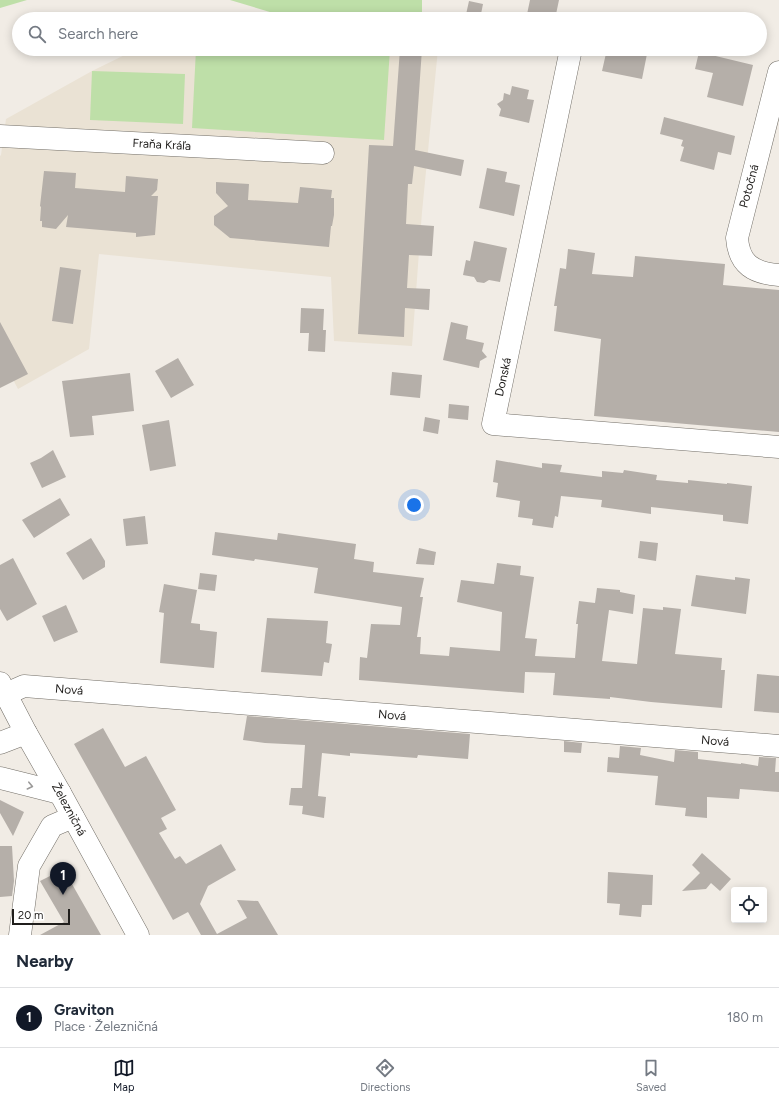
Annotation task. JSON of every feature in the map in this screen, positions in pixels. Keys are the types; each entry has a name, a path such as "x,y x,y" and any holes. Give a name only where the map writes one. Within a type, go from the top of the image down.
{"street":[{"name":"Donská","path":"570,56 493,424 779,447"},
{"name":"Potočná","path":"779,72 736,238 737,248 746,263 759,272 779,275"},
{"name":"Fraňa Kráľa","path":"0,136 323,153"},
{"name":"Nová","path":"3,689 24,686 779,746"},
{"name":"Železničná","path":"3,689 138,935"},
{"path":"0,743 26,733"},
{"path":"0,778 60,793"},
{"path":"20,935 29,866 52,826 73,817"}],"shaded area":[{"path":"123,56 437,56 422,212 412,346 334,341 331,277 99,254 89,349 18,389 8,370 0,373 0,156 6,119 92,71"}],"green space":[{"path":"0,0 27,0 0,8"},
{"path":"230,0 422,0 422,12 270,12"},
{"path":"196,56 390,56 384,140 192,128"},
{"path":"92,71 185,74 183,124 90,120"}],"building":[{"path":"530,0 559,0 556,12 527,12"},
{"path":"469,1 483,4 481,12 467,12"},
{"path":"399,56 422,56 415,150 464,160 461,176 414,166 412,184 408,184 406,224 434,226 432,256 409,255 407,288 430,289 429,310 405,308 404,337 358,334 369,145 393,146"},
{"path":"605,56 647,56 642,79 602,71"},
{"path":"698,56 716,56 753,65 743,106 707,97 713,73 695,69"},
{"path":"512,86 529,90 527,99 534,100 529,123 499,116 501,109 497,104 503,100 504,93 510,95"},
{"path":"664,117 735,136 731,155 718,152 714,170 680,161 684,147 681,146 683,140 660,134"},
{"path":"487,168 507,172 505,182 520,185 514,216 479,208"},
{"path":"44,171 76,173 75,188 125,192 126,176 158,179 157,190 151,196 158,196 155,235 136,237 136,233 66,227 68,215 56,229 42,227 42,221 40,221 40,206"},
{"path":"216,182 249,184 248,200 298,203 300,187 332,190 331,198 334,198 334,215 331,226 329,247 230,238 214,225 214,216 228,206 216,193"},
{"path":"474,241 507,248 500,282 489,280 484,283 477,282 474,277 463,275 466,260 470,261"},
{"path":"568,249 595,253 592,274 633,277 635,256 725,264 723,285 779,290 779,432 594,416 601,339 554,331 557,306 554,306 560,268 566,269"},
{"path":"60,267 81,270 73,324 52,321"},
{"path":"301,308 324,309 323,330 326,330 325,352 308,351 309,333 300,333"},
{"path":"0,322 28,374 0,388"},
{"path":"451,322 468,326 466,339 484,343 482,351 487,357 480,361 479,368 443,360"},
{"path":"178,358 194,385 171,398 155,371"},
{"path":"392,372 422,375 420,398 390,395"},
{"path":"130,373 134,411 92,416 94,435 70,437 62,381"},
{"path":"449,404 469,406 468,420 448,418"},
{"path":"425,417 440,420 438,434 423,431"},
{"path":"169,420 176,466 150,471 142,425"},
{"path":"53,450 66,477 42,488 30,463"},
{"path":"496,460 542,468 542,463 562,465 560,472 602,477 602,471 623,473 624,470 657,475 656,480 688,483 688,480 752,486 748,524 723,521 723,515 651,507 651,514 601,507 602,500 561,496 558,517 555,516 553,528 532,525 533,519 518,517 520,501 496,497 498,483 493,482"},
{"path":"60,498 70,515 34,538 22,520"},
{"path":"145,516 148,544 126,546 123,519"},
{"path":"215,532 277,540 278,533 356,544 354,559 374,562 373,572 424,578 420,597 423,597 417,637 421,637 420,654 449,656 450,647 500,651 502,612 457,602 461,580 494,584 497,563 521,566 520,575 534,577 525,638 537,639 535,656 575,658 578,624 576,624 579,601 595,603 597,588 620,590 620,592 635,595 633,614 609,610 602,661 637,664 643,608 663,610 663,607 681,609 675,654 722,658 721,670 725,670 722,708 610,697 610,699 553,695 555,673 525,672 524,693 359,680 360,657 367,658 371,624 400,625 402,607 314,593 318,568 255,559 254,561 212,555"},
{"path":"91,538 105,561 105,567 83,580 66,553"},
{"path":"640,541 658,543 656,561 638,558"},
{"path":"419,548 436,552 434,565 416,564"},
{"path":"13,558 37,604 7,621 0,609 0,565"},
{"path":"200,573 217,575 215,591 198,589"},
{"path":"696,575 735,580 735,577 750,579 746,614 691,606"},
{"path":"164,584 197,590 191,623 200,624 200,630 217,632 214,668 160,663 164,613 159,612"},
{"path":"66,605 78,632 54,642 42,616"},
{"path":"267,618 328,621 326,643 332,644 329,663 324,662 322,676 261,672"},
{"path":"757,674 779,676 779,713 754,711"},
{"path":"247,716 470,734 468,759 418,755 417,758 350,753 350,756 322,753 318,796 326,797 324,818 302,814 303,806 289,805 291,788 302,788 305,745 265,743 243,740"},
{"path":"103,728 125,767 146,756 176,810 161,818 167,829 159,833 175,859 180,856 186,864 221,844 236,870 208,886 200,904 217,934 247,918 237,900 258,901 278,935 201,935 188,912 173,920 74,744"},
{"path":"564,741 582,743 581,753 564,752"},
{"path":"620,746 641,748 640,755 674,762 675,750 698,752 698,759 758,766 759,757 776,758 775,772 779,772 779,792 740,789 739,799 707,797 707,818 685,816 686,808 655,805 658,776 607,772 608,757 619,758"},
{"path":"0,800 24,812 13,836 0,813"},
{"path":"0,846 12,846 14,881 12,896 0,897"},
{"path":"702,853 731,879 720,891 711,883 706,889 682,891 700,873 692,865"},
{"path":"62,870 67,878 68,877 101,935 40,935 64,922 40,881"},
{"path":"608,872 653,875 652,905 642,905 641,917 619,915 620,904 607,903"}],"place":[{"name":"Graviton","path":"63,895"}]}
